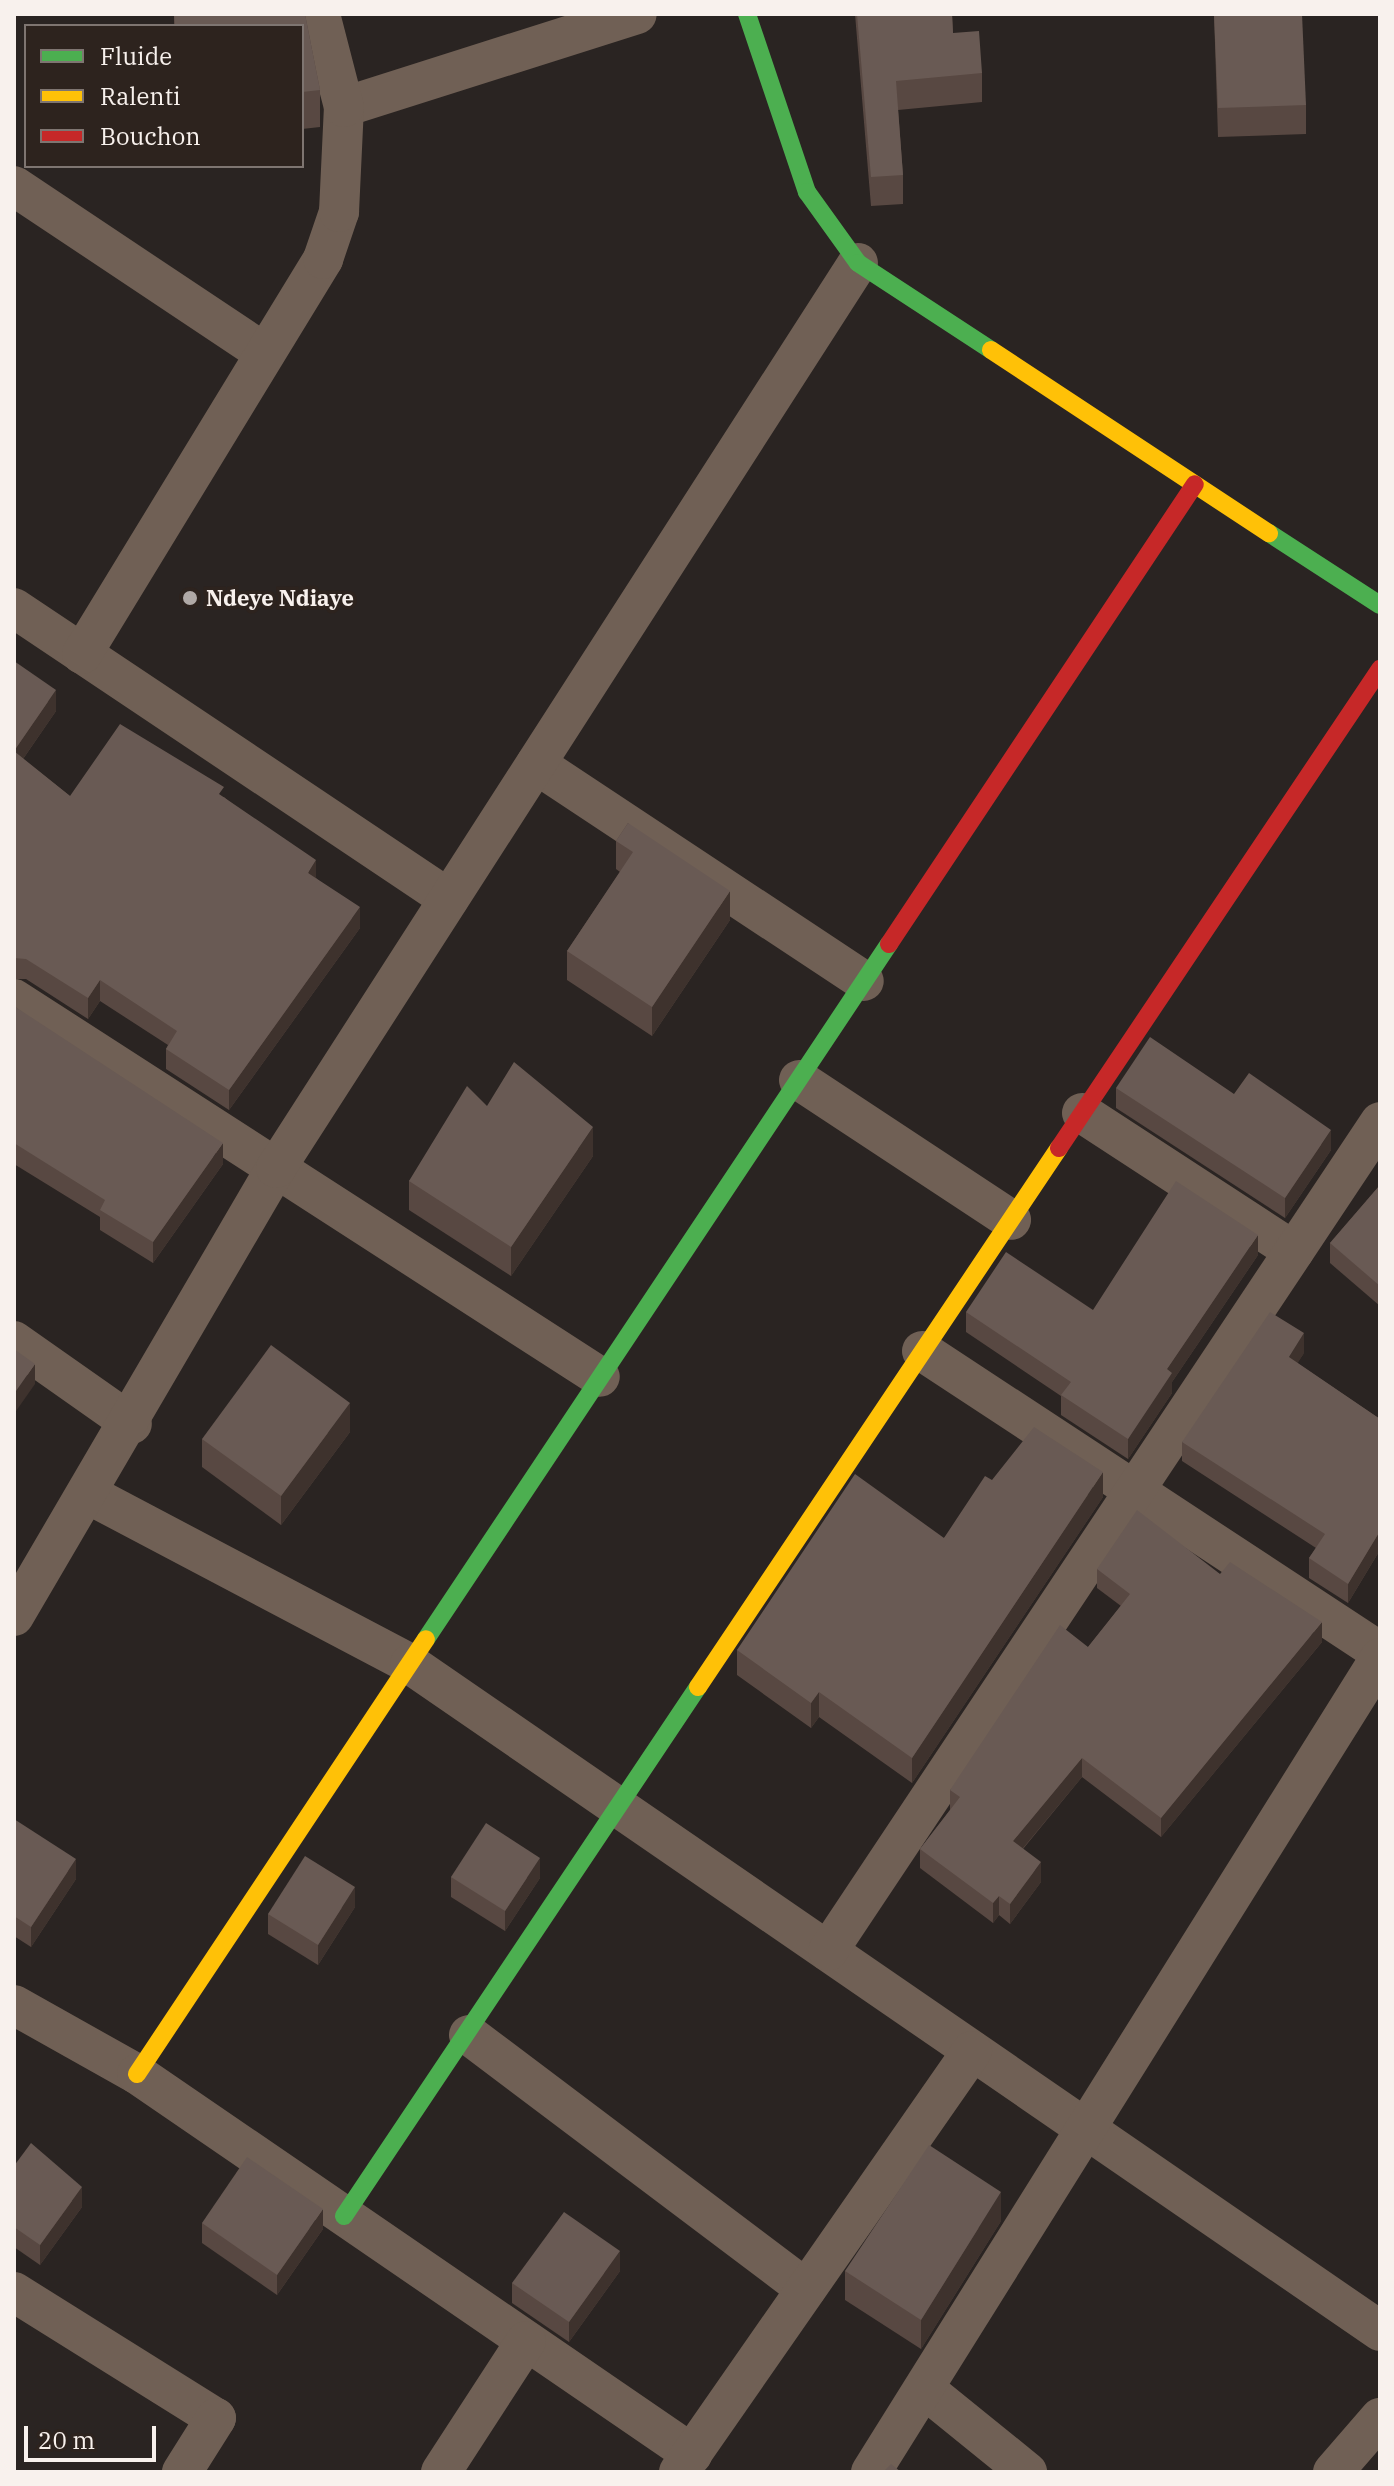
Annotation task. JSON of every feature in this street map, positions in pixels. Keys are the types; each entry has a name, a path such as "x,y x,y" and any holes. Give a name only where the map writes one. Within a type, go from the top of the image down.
{"street":[{"path":"82,654 263,352 323,259 339,212 344,107 320,14"},
{"path":"344,107 637,14"},
{"path":"747,14 807,192 858,263 1380,605"},
{"path":"23,180 263,352"},
{"path":"14,1616 132,1424 276,1168 858,263"},
{"path":"137,2074 1195,484"},
{"path":"14,608 449,899"},
{"path":"344,2216 469,2035 922,1351 1380,669"},
{"path":"536,764 864,981"},
{"path":"14,999 600,1377"},
{"path":"799,1080 1011,1220"},
{"path":"1082,1113 1294,1251"},
{"path":"828,1951 1294,1251 1378,1131"},
{"path":"14,1341 132,1424"},
{"path":"871,2472 927,2391 1380,1655 1137,1487 922,1351"},
{"path":"88,1494 410,1664 1380,2331"},
{"path":"14,2005 137,2074 526,2341 685,2463 972,2051"},
{"path":"469,2035 806,2289"},
{"path":"15,2293 216,2418 182,2472"},
{"path":"441,2472 526,2341"},
{"path":"927,2391 1027,2472"},
{"path":"1333,2472 1380,2418"}],"building":[{"path":"174,14 305,14 320,90 304,92 304,24 175,24"},
{"path":"857,14 952,14 953,33 979,31 982,73 896,81 903,175 871,177"},
{"path":"1214,14 1302,14 1306,105 1218,108"},
{"path":"14,661 56,690 14,751"},
{"path":"120,724 224,787 219,794 316,860 308,873 360,907 229,1090 166,1049 177,1031 100,980 88,998 26,959 14,958 14,751 70,796"},
{"path":"628,823 730,891 652,1007 567,951 633,852 616,841"},
{"path":"14,1006 223,1143 153,1242 100,1210 105,1200 14,1143"},
{"path":"1150,1037 1234,1094 1249,1073 1331,1130 1285,1198 1116,1088"},
{"path":"514,1062 593,1127 511,1247 409,1181 467,1086 487,1106"},
{"path":"1176,1181 1258,1235 1167,1369 1172,1373 1128,1439 1061,1395 1071,1382 966,1312 1006,1252 1093,1310"},
{"path":"1380,1185 1380,1286 1330,1243"},
{"path":"1270,1312 1304,1333 1289,1357 1380,1419 1380,1531 1348,1584 1309,1558 1325,1534 1182,1442"},
{"path":"271,1345 350,1403 281,1496 202,1439"},
{"path":"14,1349 35,1364 14,1394"},
{"path":"1034,1427 1103,1472 912,1758 819,1692 811,1703 737,1650 855,1474 944,1538 985,1476 992,1480"},
{"path":"1137,1510 1220,1574 1230,1562 1322,1622 1161,1818 1082,1758 1013,1841 1041,1862 1010,1904 999,1896 993,1903 920,1849 960,1797 950,1790 1060,1625 1088,1647 1130,1594 1097,1569"},
{"path":"14,1819 76,1859 31,1927 14,1916"},
{"path":"486,1823 540,1858 505,1911 451,1877"},
{"path":"305,1856 355,1887 318,1945 268,1914"},
{"path":"31,2143 82,2187 40,2245 14,2227 14,2166"},
{"path":"929,2145 1001,2192 921,2320 845,2271"},
{"path":"247,2157 323,2209 277,2275 202,2223"},
{"path":"564,2212 620,2251 569,2322 512,2283"},
{"path":"891,2464 901,2472 883,2472"}],"traffic: fast":[{"path":"747,14 807,192 858,263 991,350"},
{"path":"1269,533 1380,605"},
{"path":"426,1639 889,944"},
{"path":"344,2216 698,1687"}],"traffic: slow":[{"path":"991,350 1269,533"},
{"path":"698,1687 1059,1148"},
{"path":"137,2074 426,1639"}],"traffic: jam":[{"path":"889,944 1195,484"},
{"path":"1059,1148 1380,669"}],"place":[{"name":"Ndeye Ndiaye","path":"190,598"}]}
